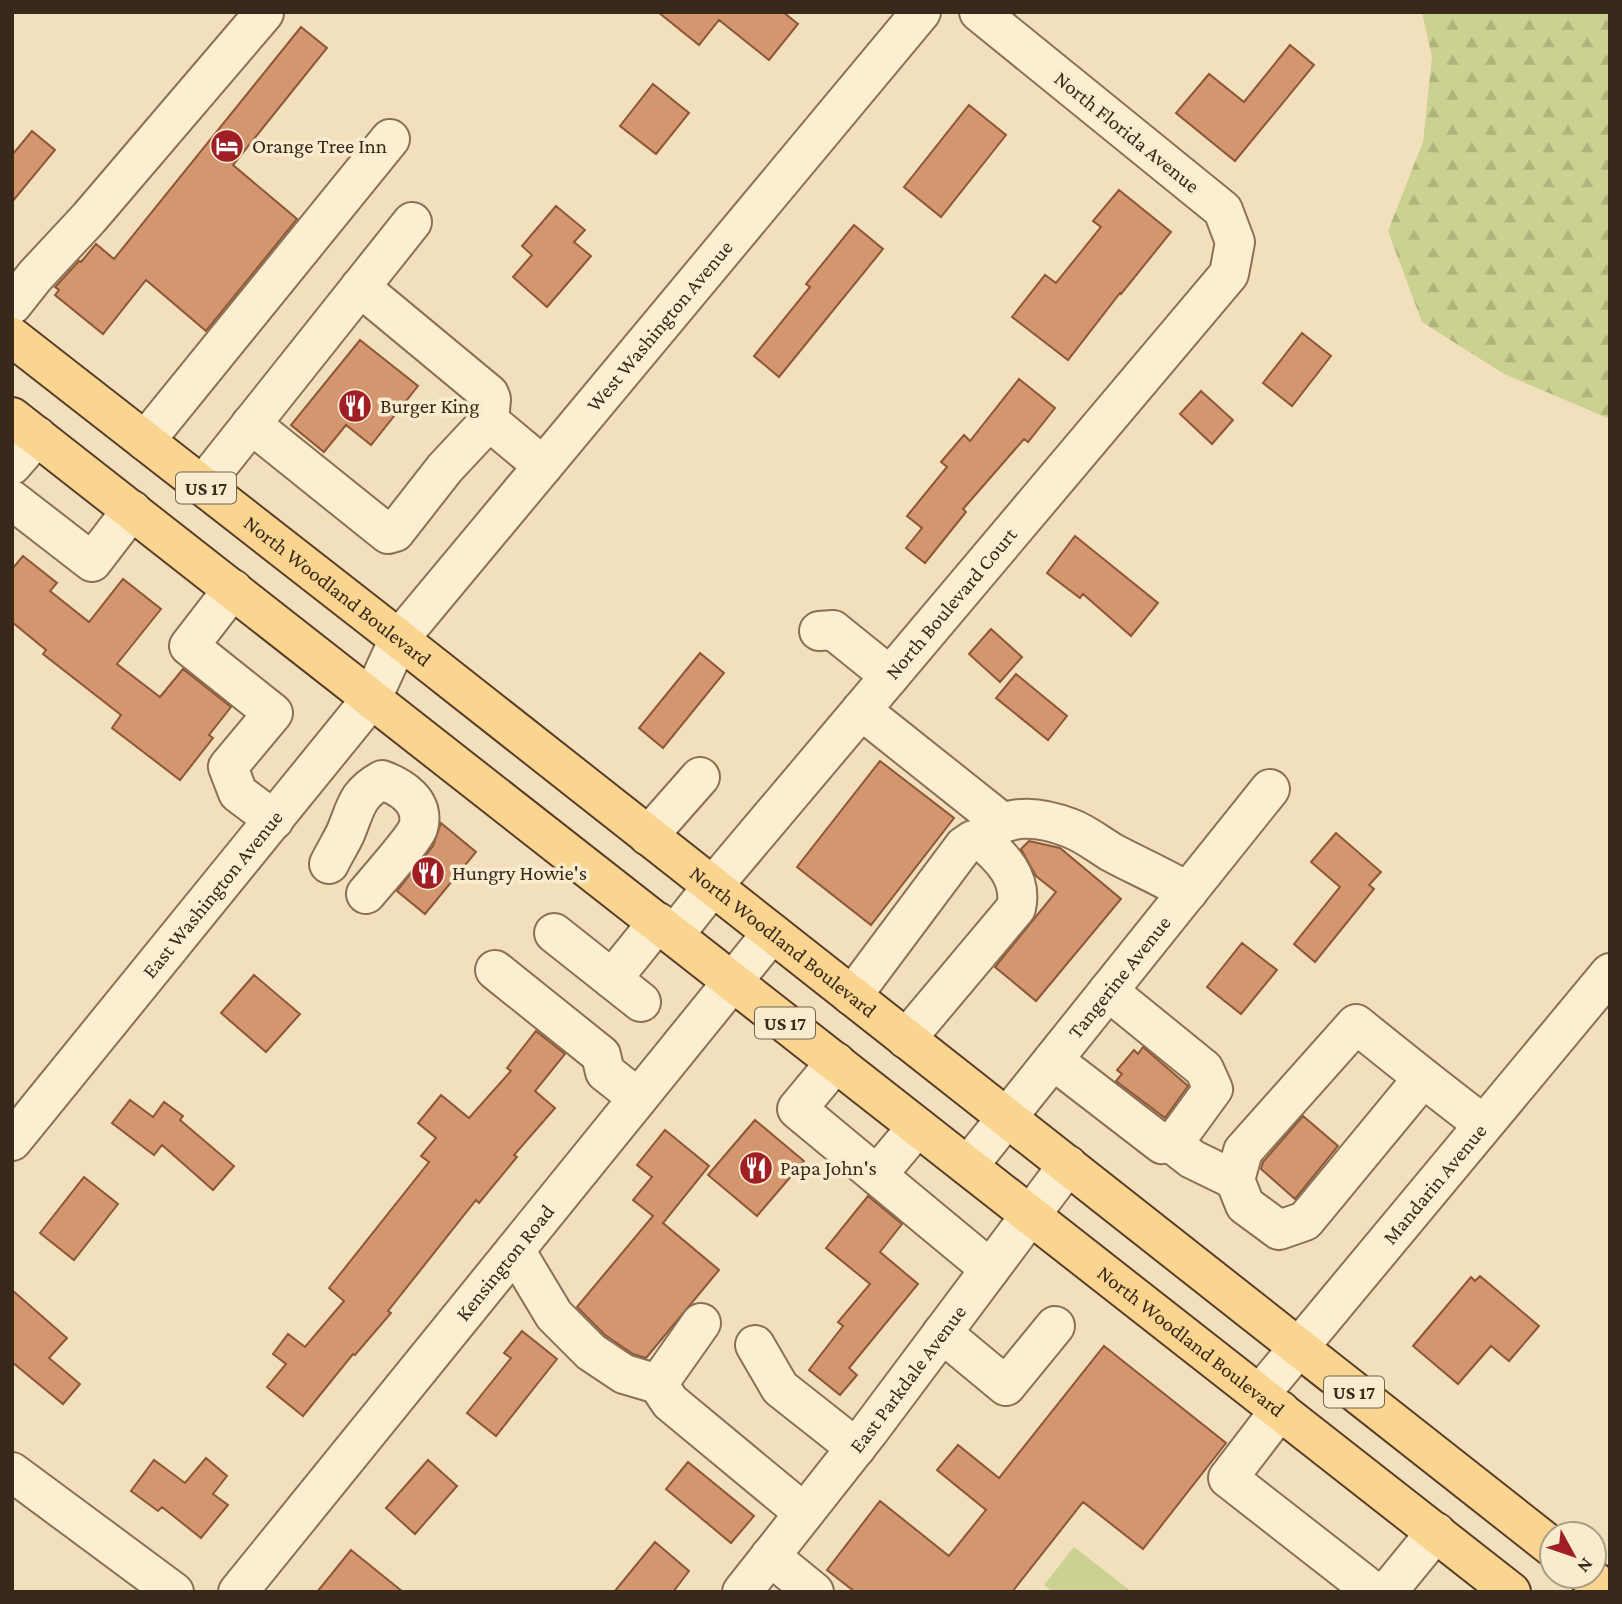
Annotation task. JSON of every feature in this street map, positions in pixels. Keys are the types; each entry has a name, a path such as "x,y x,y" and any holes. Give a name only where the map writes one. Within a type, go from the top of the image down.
{"main road":[{"name":"North Woodland Boulevard","path":"12,337 1538,1536"},
{"name":"North Woodland Boulevard","path":"25,426 1511,1592"}],"street":[{"name":"West Washington Avenue","path":"399,639 921,12"},
{"name":"North Florida Avenue","path":"979,12 1223,210 1235,242 1229,274"},
{"path":"20,283 89,218 264,13"},
{"path":"145,441 390,139"},
{"path":"202,486 412,222"},
{"name":"North Boulevard Court","path":"554,933 626,991 666,929 712,887 1229,274"},
{"path":"360,287 489,394 490,410 543,466"},
{"path":"251,424 388,534 395,532 490,410"},
{"path":"12,465 25,426"},
{"path":"12,500 92,562 132,510"},
{"path":"233,589 189,646 273,713 228,767 238,793 274,820"},
{"path":"819,631 833,630 890,676"},
{"name":"East Washington Avenue","path":"12,1141 372,698 399,639"},
{"path":"861,710 992,831 1000,855 1010,870 1019,894 1016,908 906,1039"},
{"path":"648,836 699,776"},
{"path":"329,864 346,832 355,804 368,788 382,780 400,786 412,797 418,813 418,828 366,894"},
{"name":"Tangerine Avenue","path":"968,1166 1270,789"},
{"path":"852,996 964,846 1015,818 1043,820 1071,828 1188,891"},
{"name":"Kensington Road","path":"237,1592 772,933"},
{"path":"495,970 601,1055 605,1072 638,1098"},
{"name":"Mandarin Avenue","path":"1374,1592 1228,1478 1297,1347 1610,973"},
{"path":"1053,1060 1162,1144 1178,1137 1213,1089 1205,1069 1108,991"},
{"path":"1423,1078 1305,1222 1279,1230 1245,1205 1235,1180 1243,1151 1356,1024 1483,1124"},
{"path":"836,1062 797,1110 990,1269"},
{"path":"877,1175 918,1127"},
{"path":"1169,1141 1192,1159 1235,1180"},
{"name":"East Parkdale Avenue","path":"742,1592 856,1448 1068,1165"},
{"path":"515,1250 554,1315 591,1352 624,1374 658,1384 670,1402 804,1513"},
{"path":"658,1384 701,1323"},
{"path":"942,1334 1006,1386 1055,1326"},
{"path":"755,1345 780,1388 856,1448"},
{"path":"12,1472 174,1592"},
{"path":"1387,1592 1436,1532"},
{"path":"770,1556 814,1592"}],"green space":[{"path":"1422,12 1610,12 1610,419 1504,374 1422,322 1388,231 1423,142 1432,57"},
{"path":"1074,1547 1132,1592 1053,1592 1044,1585"}],"building":[{"path":"658,12 783,12 798,24 769,60 719,20 699,45"},
{"path":"301,27 327,48 233,165 297,219 206,331 146,280 103,334 55,295 59,290 55,287 96,244 114,259"},
{"path":"1290,45 1314,65 1235,161 1176,113 1209,74 1244,102"},
{"path":"653,84 689,113 656,154 620,126"},
{"path":"969,105 1006,135 941,217 904,187"},
{"path":"32,131 55,150 12,202 12,155"},
{"path":"1119,190 1171,232 1068,360 1012,317 1045,275 1056,283 1101,227 1093,221"},
{"path":"556,206 585,230 574,242 591,256 547,307 513,277 532,255 522,246"},
{"path":"854,225 883,249 779,377 754,356 810,287 806,284"},
{"path":"1302,333 1331,356 1292,406 1263,383"},
{"name":"Burger King","path":"360,340 418,386 371,445 346,425 324,452 291,425"},
{"path":"1019,379 1055,408 1028,442 1024,439 963,509 966,512 925,563 906,548 922,528 907,516 947,467 941,462 964,435 970,441"},
{"path":"1201,391 1233,420 1212,444 1180,414"},
{"path":"1075,536 1158,603 1131,636 1083,594 1080,598 1047,573"},
{"path":"23,556 57,583 50,591 89,622 123,579 161,609 117,664 160,697 183,669 231,707 209,735 213,738 180,780 112,728 121,715 43,654 46,650 12,622 12,569"},
{"path":"991,629 1022,657 1000,682 969,654"},
{"path":"700,653 724,673 663,748 639,728"},
{"path":"1016,674 1067,716 1048,740 996,698"},
{"path":"880,761 954,818 871,925 797,867"},
{"name":"Hungry Howie's","path":"441,823 476,852 425,914 397,891 433,846"},
{"path":"1336,833 1381,872 1369,885 1374,889 1315,962 1294,944 1340,887 1311,862"},
{"path":"1029,841 1060,848 1121,899 1036,1001 995,967 1056,892 1036,876 1021,849"},
{"path":"1242,943 1277,970 1241,1014 1207,987"},
{"path":"254,975 300,1014 266,1052 221,1013"},
{"path":"536,1031 565,1054 535,1091 555,1108 514,1155 517,1157 479,1203 476,1200 388,1311 391,1313 355,1355 353,1354 303,1416 267,1387 286,1364 273,1354 288,1334 305,1347 344,1301 329,1288 429,1162 421,1156 436,1138 418,1123 441,1095 469,1118 511,1071 507,1068"},
{"path":"1143,1047 1188,1086 1165,1118 1116,1081 1122,1074 1117,1070 1134,1050 1138,1054"},
{"path":"130,1100 153,1117 164,1102 183,1116 180,1120 234,1166 213,1190 162,1145 154,1155 112,1123"},
{"path":"1303,1116 1338,1146 1295,1199 1261,1169 1263,1162"},
{"name":"Papa John's","path":"755,1120 804,1161 757,1216 708,1175"},
{"path":"665,1130 709,1166 663,1223 719,1270 646,1358 633,1354 605,1335 577,1307 653,1216 633,1200 652,1177 637,1165"},
{"path":"84,1177 118,1204 74,1260 40,1233"},
{"path":"868,1196 902,1224 880,1252 918,1284 849,1368 857,1375 840,1395 809,1370 843,1326 838,1322 870,1284 826,1248"},
{"path":"1480,1276 1539,1326 1509,1361 1491,1346 1458,1384 1413,1346 1471,1277 1475,1281"},
{"path":"12,1290 67,1338 49,1358 80,1384 63,1404 12,1362"},
{"path":"522,1331 557,1359 496,1436 467,1413 511,1358 504,1353"},
{"path":"1104,1346 1226,1443 1143,1549 1083,1502 1012,1592 855,1592 827,1570 880,1501 949,1556 986,1510 937,1470 958,1445 999,1478"},
{"path":"206,1458 227,1476 213,1494 228,1505 201,1538 162,1507 158,1511 131,1491 154,1460 185,1483"},
{"path":"428,1460 457,1486 415,1534 386,1508"},
{"path":"688,1462 754,1516 731,1543 666,1489"},
{"path":"655,1542 689,1571 673,1592 614,1592"},
{"path":"351,1550 403,1592 317,1592"}],"place":[{"name":"Orange Tree Inn","path":"227,146"},
{"name":"Burger King","path":"355,406"},
{"name":"Hungry Howie's","path":"428,873"},
{"name":"Papa John's","path":"756,1168"}]}
